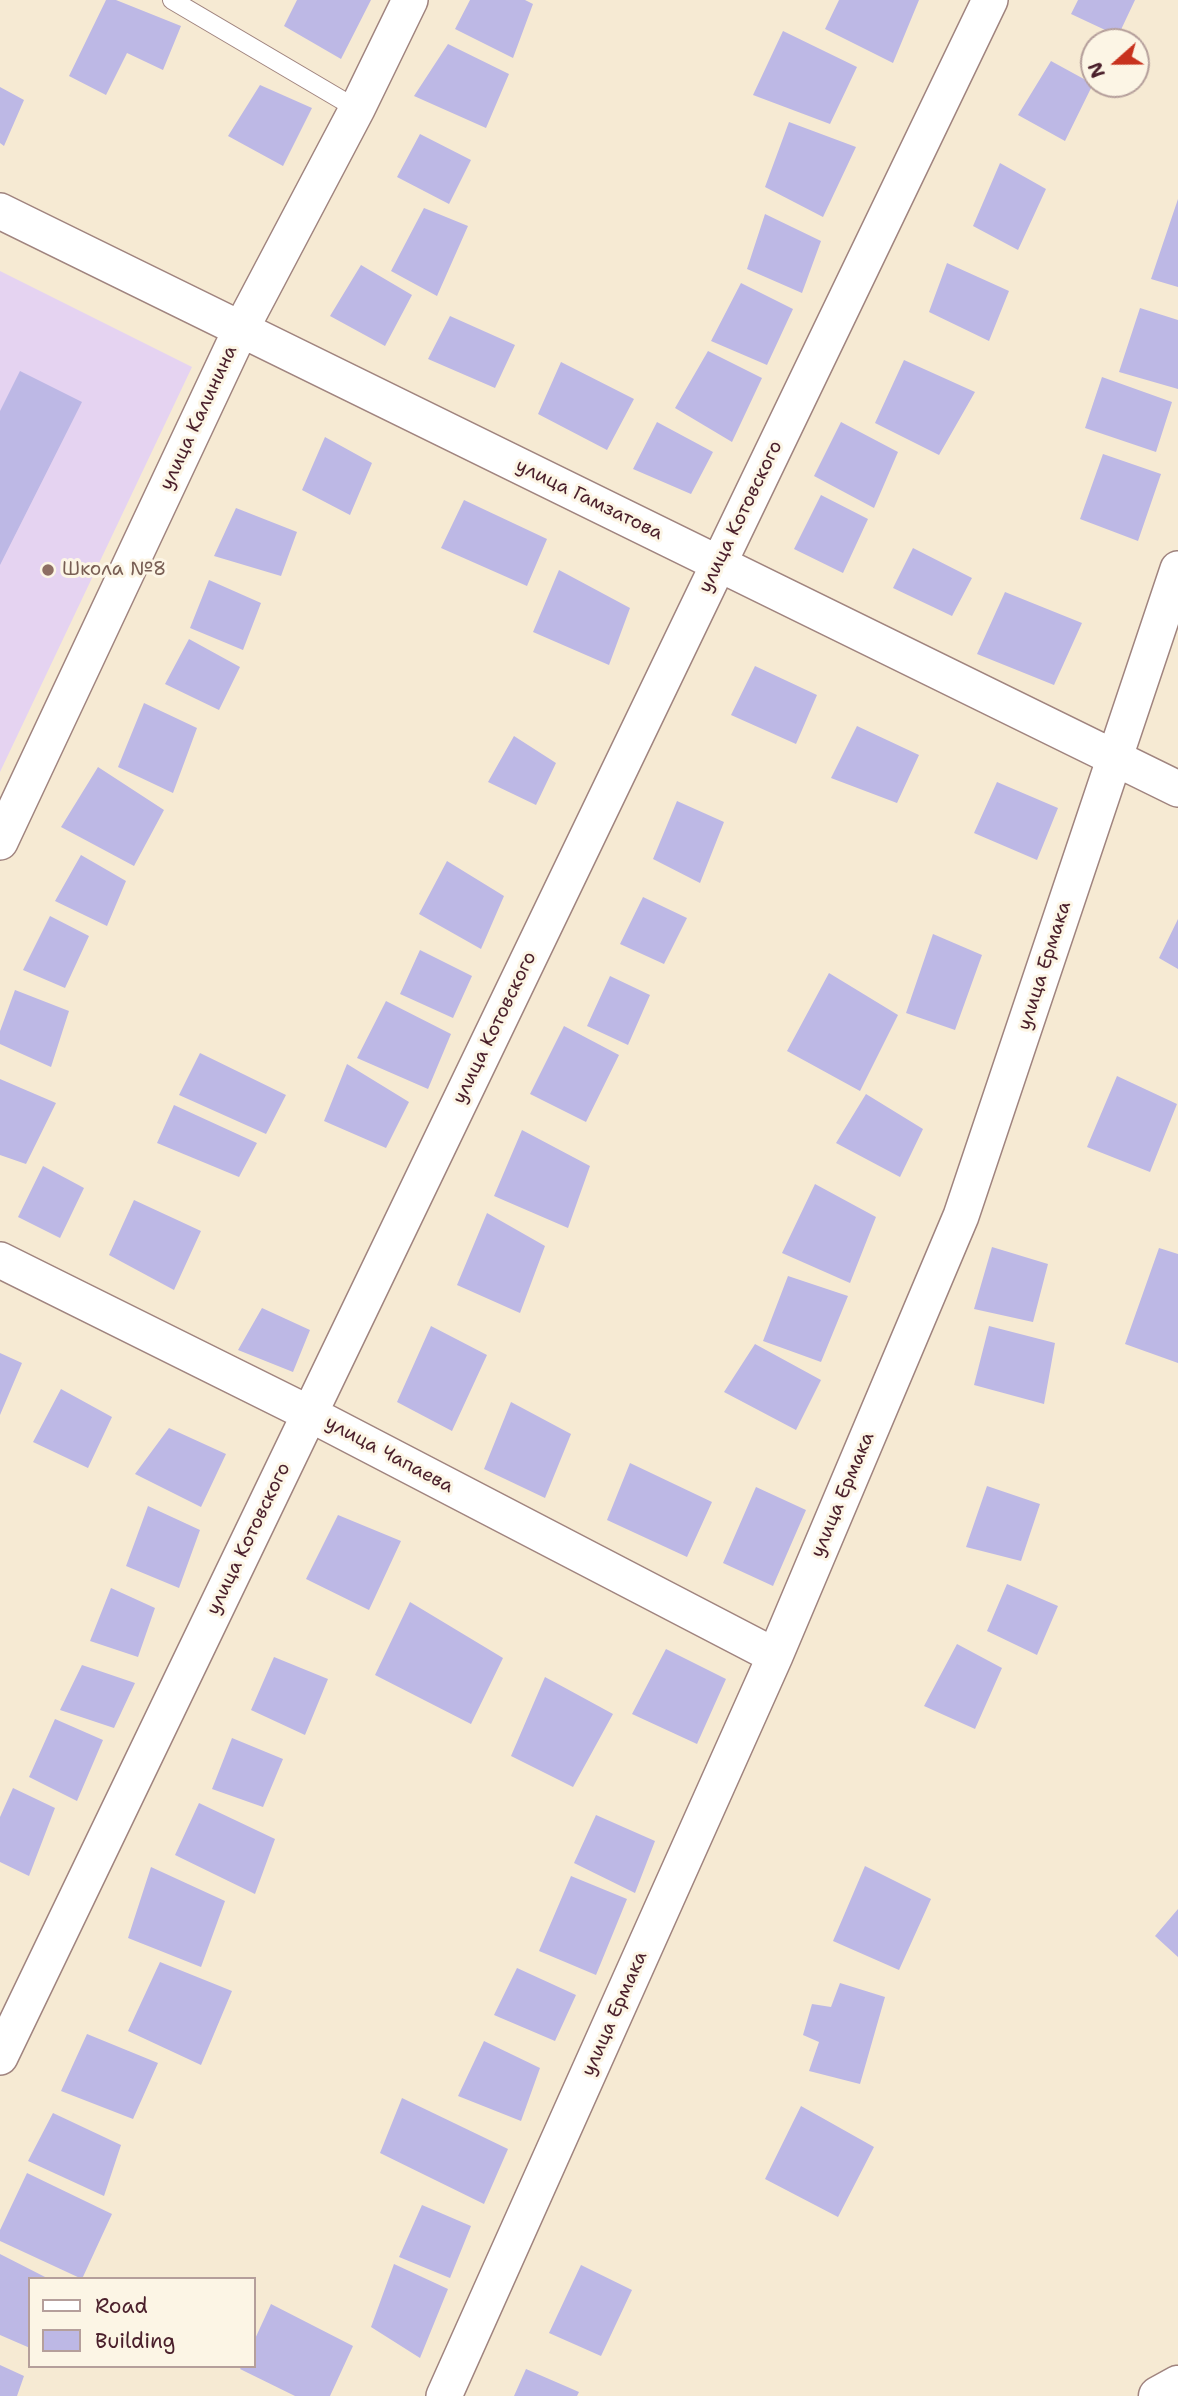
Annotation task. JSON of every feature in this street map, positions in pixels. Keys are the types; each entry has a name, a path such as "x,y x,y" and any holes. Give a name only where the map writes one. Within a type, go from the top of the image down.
{"main road":[{"path":"1158,2396 1178,2385"}],"street":[{"name":"улица Калинина","path":"0,842 241,329 410,0"},
{"name":"улица Котовского","path":"0,2057 990,0"},
{"name":"улица Гамзатова","path":"0,211 1178,789"},
{"name":"улица Ермака","path":"443,2396 775,1656 961,1216 1178,569"},
{"name":"улица Чапаева","path":"0,1260 310,1413 775,1656"}],"lane":[{"path":"172,0 356,109"}],"shaded area":[{"name":"Школа №8","path":"0,271 192,367 0,772"}],"building":[{"path":"106,0 116,0 181,26 163,70 127,53 106,95 69,76"},
{"path":"297,0 371,0 341,59 284,26"},
{"path":"470,0 525,0 533,4 513,58 455,29"},
{"path":"839,0 919,0 893,63 825,29"},
{"path":"1078,0 1135,0 1122,28 1101,28 1071,14"},
{"path":"783,31 857,67 830,124 753,95"},
{"path":"448,44 509,74 486,128 414,96"},
{"path":"1051,61 1080,77 1080,98 1086,98 1065,141 1018,115"},
{"path":"260,85 312,108 283,166 228,136"},
{"path":"0,87 24,100 4,146 0,143"},
{"path":"789,122 856,147 823,217 765,187"},
{"path":"420,134 471,160 449,204 397,177"},
{"path":"1000,163 1046,189 1018,250 973,226"},
{"path":"1178,199 1178,287 1151,279"},
{"path":"424,208 468,226 437,296 391,271"},
{"path":"765,214 821,241 802,293 747,269"},
{"path":"947,263 1009,291 989,341 929,312"},
{"path":"361,265 412,295 385,346 330,316"},
{"path":"741,283 793,309 767,365 711,341"},
{"path":"1140,308 1178,320 1178,389 1119,372"},
{"path":"450,316 515,345 495,388 428,359"},
{"path":"708,351 762,378 732,442 675,408"},
{"path":"904,360 975,392 939,455 875,423"},
{"path":"561,362 634,399 607,450 538,414"},
{"path":"20,371 82,402 0,565 0,411"},
{"path":"1102,377 1172,402 1156,452 1085,428"},
{"path":"657,422 713,452 691,494 633,469"},
{"path":"841,422 898,452 874,508 814,476"},
{"path":"325,437 372,463 350,515 302,490"},
{"path":"1103,454 1161,474 1138,541 1080,519"},
{"path":"821,495 868,519 843,573 794,549"},
{"path":"464,500 547,539 527,586 441,548"},
{"path":"236,508 297,532 281,576 214,556"},
{"path":"913,548 972,578 952,616 893,588"},
{"path":"559,570 630,608 609,665 533,632"},
{"path":"209,580 261,603 243,650 190,628"},
{"path":"1005,592 1082,623 1054,685 977,654"},
{"path":"189,639 240,667 219,710 165,684"},
{"path":"755,666 817,695 796,744 731,715"},
{"path":"144,703 197,728 173,793 118,767"},
{"path":"857,726 919,755 897,803 831,778"},
{"path":"514,736 556,763 536,805 488,782"},
{"path":"98,767 164,810 134,866 61,827"},
{"path":"997,782 1058,808 1037,860 974,833"},
{"path":"677,801 724,822 700,883 653,859"},
{"path":"81,855 126,881 107,926 55,901"},
{"path":"447,861 504,896 481,949 419,914"},
{"path":"643,897 687,918 664,964 620,944"},
{"path":"50,916 89,936 65,988 23,970"},
{"path":"1178,919 1178,969 1159,958"},
{"path":"933,934 982,955 955,1030 906,1013"},
{"path":"420,950 472,976 453,1018 400,994"},
{"path":"829,973 898,1015 860,1091 787,1051"},
{"path":"610,976 650,995 628,1045 587,1026"},
{"path":"15,990 69,1011 51,1067 0,1044 0,1031"},
{"path":"386,1001 451,1034 428,1089 357,1058"},
{"path":"564,1026 619,1055 586,1122 530,1094"},
{"path":"200,1053 286,1095 266,1134 179,1095"},
{"path":"347,1064 409,1102 386,1148 324,1121"},
{"path":"1117,1076 1177,1104 1150,1172 1087,1147"},
{"path":"0,1079 56,1103 26,1164 0,1155"},
{"path":"866,1094 923,1129 900,1177 836,1143"},
{"path":"174,1105 257,1143 239,1177 157,1143"},
{"path":"522,1130 590,1166 568,1228 494,1196"},
{"path":"43,1166 84,1188 60,1238 18,1217"},
{"path":"815,1184 876,1217 850,1283 782,1253"},
{"path":"134,1200 201,1231 174,1290 109,1255"},
{"path":"487,1213 545,1246 520,1313 457,1285"},
{"path":"992,1247 1048,1264 1033,1322 974,1309"},
{"path":"1159,1248 1178,1254 1178,1363 1125,1344"},
{"path":"788,1276 848,1296 821,1362 763,1341"},
{"path":"262,1308 310,1330 293,1372 238,1350"},
{"path":"431,1326 487,1355 452,1431 397,1402"},
{"path":"989,1326 1055,1343 1044,1404 974,1385"},
{"path":"755,1344 821,1380 796,1430 724,1392"},
{"path":"0,1353 22,1363 0,1415"},
{"path":"61,1389 112,1417 88,1468 33,1442"},
{"path":"511,1402 571,1434 545,1498 484,1469"},
{"path":"169,1428 226,1454 201,1507 135,1474"},
{"path":"630,1463 712,1502 687,1557 607,1520"},
{"path":"987,1486 1040,1504 1021,1561 966,1547"},
{"path":"756,1487 806,1510 773,1586 723,1563"},
{"path":"148,1506 200,1530 179,1588 126,1566"},
{"path":"338,1515 401,1541 369,1610 306,1579"},
{"path":"1007,1584 1058,1606 1037,1655 987,1631"},
{"path":"111,1588 155,1608 138,1657 90,1641"},
{"path":"410,1602 503,1658 471,1724 375,1675"},
{"path":"957,1644 1002,1668 975,1729 924,1706"},
{"path":"666,1649 726,1679 697,1744 632,1714"},
{"path":"274,1657 328,1679 305,1735 251,1710"},
{"path":"82,1665 135,1683 114,1728 60,1710"},
{"path":"545,1677 613,1714 573,1787 511,1756"},
{"path":"55,1719 103,1740 77,1801 29,1777"},
{"path":"232,1738 283,1759 263,1807 212,1789"},
{"path":"13,1788 55,1808 29,1876 0,1862 0,1817"},
{"path":"199,1803 275,1839 255,1894 175,1855"},
{"path":"596,1815 655,1841 635,1893 574,1863"},
{"path":"865,1866 931,1899 899,1970 833,1941"},
{"path":"151,1867 225,1901 201,1967 128,1938"},
{"path":"571,1876 627,1899 596,1975 539,1951"},
{"path":"1178,1909 1178,1957 1155,1936"},
{"path":"160,1962 232,1991 201,2065 128,2031"},
{"path":"517,1968 576,1995 555,2041 494,2015"},
{"path":"840,1983 885,1997 860,2084 809,2071 819,2042 803,2035 812,2004 831,2007"},
{"path":"87,2034 158,2063 133,2119 61,2091"},
{"path":"484,2041 540,2068 521,2121 458,2096"},
{"path":"402,2098 508,2149 484,2204 380,2153"},
{"path":"801,2106 874,2147 838,2217 765,2179"},
{"path":"53,2113 121,2145 104,2196 28,2161"},
{"path":"27,2173 112,2214 83,2277 0,2241 0,2230"},
{"path":"422,2205 471,2226 450,2278 399,2257"},
{"path":"0,2254 45,2277 28,2277 28,2347 0,2335"},
{"path":"394,2264 448,2289 420,2358 371,2327"},
{"path":"581,2265 632,2290 601,2356 549,2333"},
{"path":"271,2304 353,2346 330,2396 295,2396 240,2369 256,2368 256,2337"},
{"path":"0,2365 24,2376 17,2396 0,2396"},
{"path":"526,2369 579,2392 577,2396 514,2396"}],"place":[{"name":"Школа №8","path":"48,570"}]}
